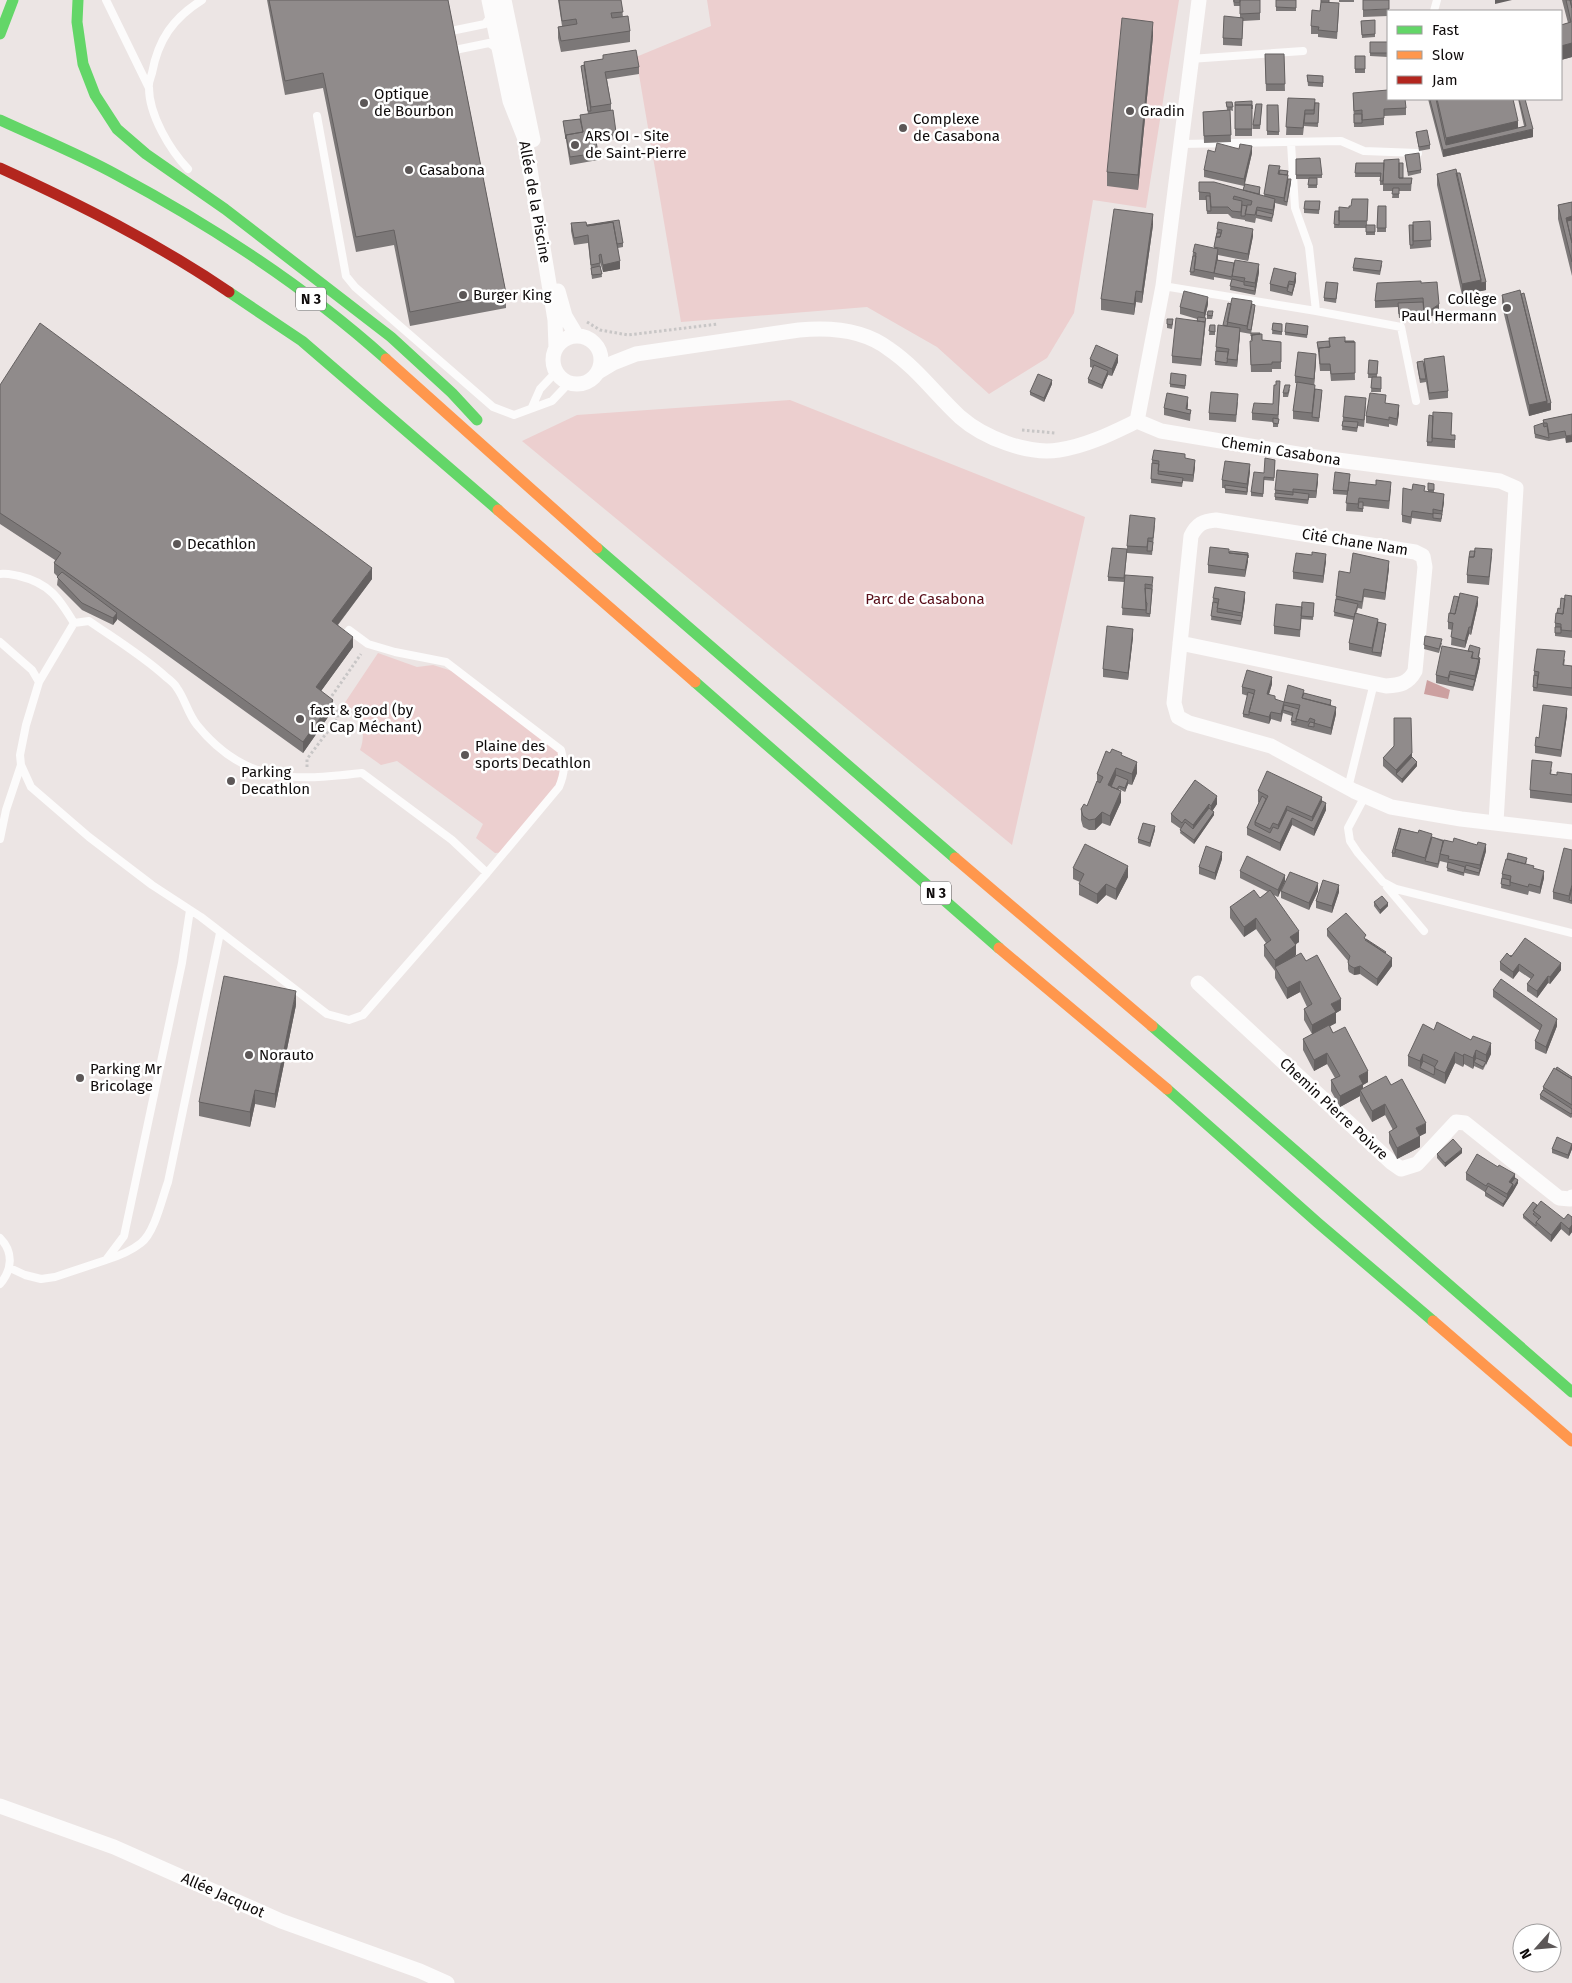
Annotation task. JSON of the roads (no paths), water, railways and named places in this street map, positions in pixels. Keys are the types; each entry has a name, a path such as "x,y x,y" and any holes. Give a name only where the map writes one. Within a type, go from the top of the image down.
{"main road":[{"path":"0,34 13,0"},
{"name":"N 3","path":"78,0 77,22 83,64 95,95 117,129 146,154 225,209 391,337 452,393 485,428"},
{"name":"N 3","path":"0,120 116,174 202,225 283,278 359,335 583,536 1172,1043 1572,1392"},
{"name":"N 3","path":"0,168 137,234 219,285 302,341 1008,956 1154,1077 1318,1223 1572,1441"},
{"name":"N 3","path":"504,450 583,536"}],"street":[{"name":"Allée de la Piscine","path":"489,0 510,101 525,140 555,320 556,348"},
{"name":"Allée de la Piscine","path":"504,0 532,137 559,295 566,316 577,336"},
{"path":"598,372 601,364 598,348 585,338 577,336 568,338 556,348 553,364 556,372 569,383 577,384 585,383 613,363 636,354 799,330 839,328 867,337 888,348 915,370 961,418 1003,443 1030,450 1057,450 1082,445 1137,421 1163,286 1182,144 1190,59 1199,0"},
{"path":"598,348 636,354"},
{"name":"Chemin Casabona","path":"1137,421 1161,431 1322,458 1500,481 1516,488 1496,822"},
{"name":"Cité Chane Nam","path":"1180,643 1386,686 1400,685 1410,681 1415,671 1425,566 1423,556 1415,552 1216,520 1205,521 1196,526 1191,536 1180,643 1174,703 1178,717 1189,723 1271,746 1348,788 1391,807 1572,832"},
{"name":"Chemin Pierre Poivre","path":"1198,983 1391,1162 1401,1169 1417,1164 1456,1122 1464,1124 1559,1198 1570,1199 1572,1197"},
{"name":"Allée Jacquot","path":"0,1806 114,1847 281,1921 420,1971 447,1983"}],"lane":[{"path":"106,0 148,88 156,119 174,153 193,174"},
{"path":"148,88 155,56 169,28 186,10 202,0"},
{"path":"451,31 485,24 492,15"},
{"path":"455,50 489,43 500,50"},
{"path":"1190,59 1303,51"},
{"path":"317,116 346,276 354,287 493,407 514,415 552,401 569,383"},
{"path":"1182,144 1341,141 1364,151 1418,153"},
{"path":"1291,143 1295,208 1309,247 1316,311"},
{"path":"199,181 225,209"},
{"path":"1163,286 1401,327 1416,401"},
{"path":"532,407 540,389 556,372"},
{"path":"0,574 5,573 31,579 51,590 64,606 74,623"},
{"path":"74,623 89,621 159,671 177,687 184,704 196,724 222,751 255,771 281,777 306,778 362,774 452,840 487,872"},
{"path":"0,839 6,810 20,765 26,725 40,682 74,623"},
{"path":"20,765 31,787 89,837 152,885 260,961 327,1014 349,1020 363,1015 559,787 565,773 560,750 446,662 395,652 368,644 349,630"},
{"path":"0,642 32,670 40,682"},
{"path":"1348,788 1374,683"},
{"path":"1365,796 1348,828 1350,841 1424,931"},
{"path":"1383,882 1396,889 1572,933"},
{"path":"106,1260 124,1236 182,963 190,910"},
{"path":"10,1268 41,1280 124,1254 143,1242 157,1213 168,1182 220,933"},
{"path":"0,1238 7,1246 10,1257 10,1268 0,1284"}],"place":[{"name":"Optique de Bourbon","path":"364,103"},
{"name":"Gradin","path":"1130,111"},
{"name":"Complexe de Casabona","path":"903,128"},
{"name":"ARS OI - Site de Saint-Pierre","path":"575,145"},
{"name":"Casabona","path":"409,170"},
{"name":"Burger King","path":"463,295"},
{"name":"Collège Paul Hermann","path":"1507,308"},
{"name":"Decathlon","path":"177,544"},
{"name":"fast & good (by Le Cap Méchant)","path":"300,719"},
{"name":"Plaine des sports Decathlon","path":"465,755"},
{"name":"Parking Decathlon","path":"231,781"},
{"name":"Norauto","path":"249,1055"},
{"name":"Parking Mr Bricolage","path":"80,1078"}],"park label":[{"name":"Parc de Casabona","path":"925,599"}]}
